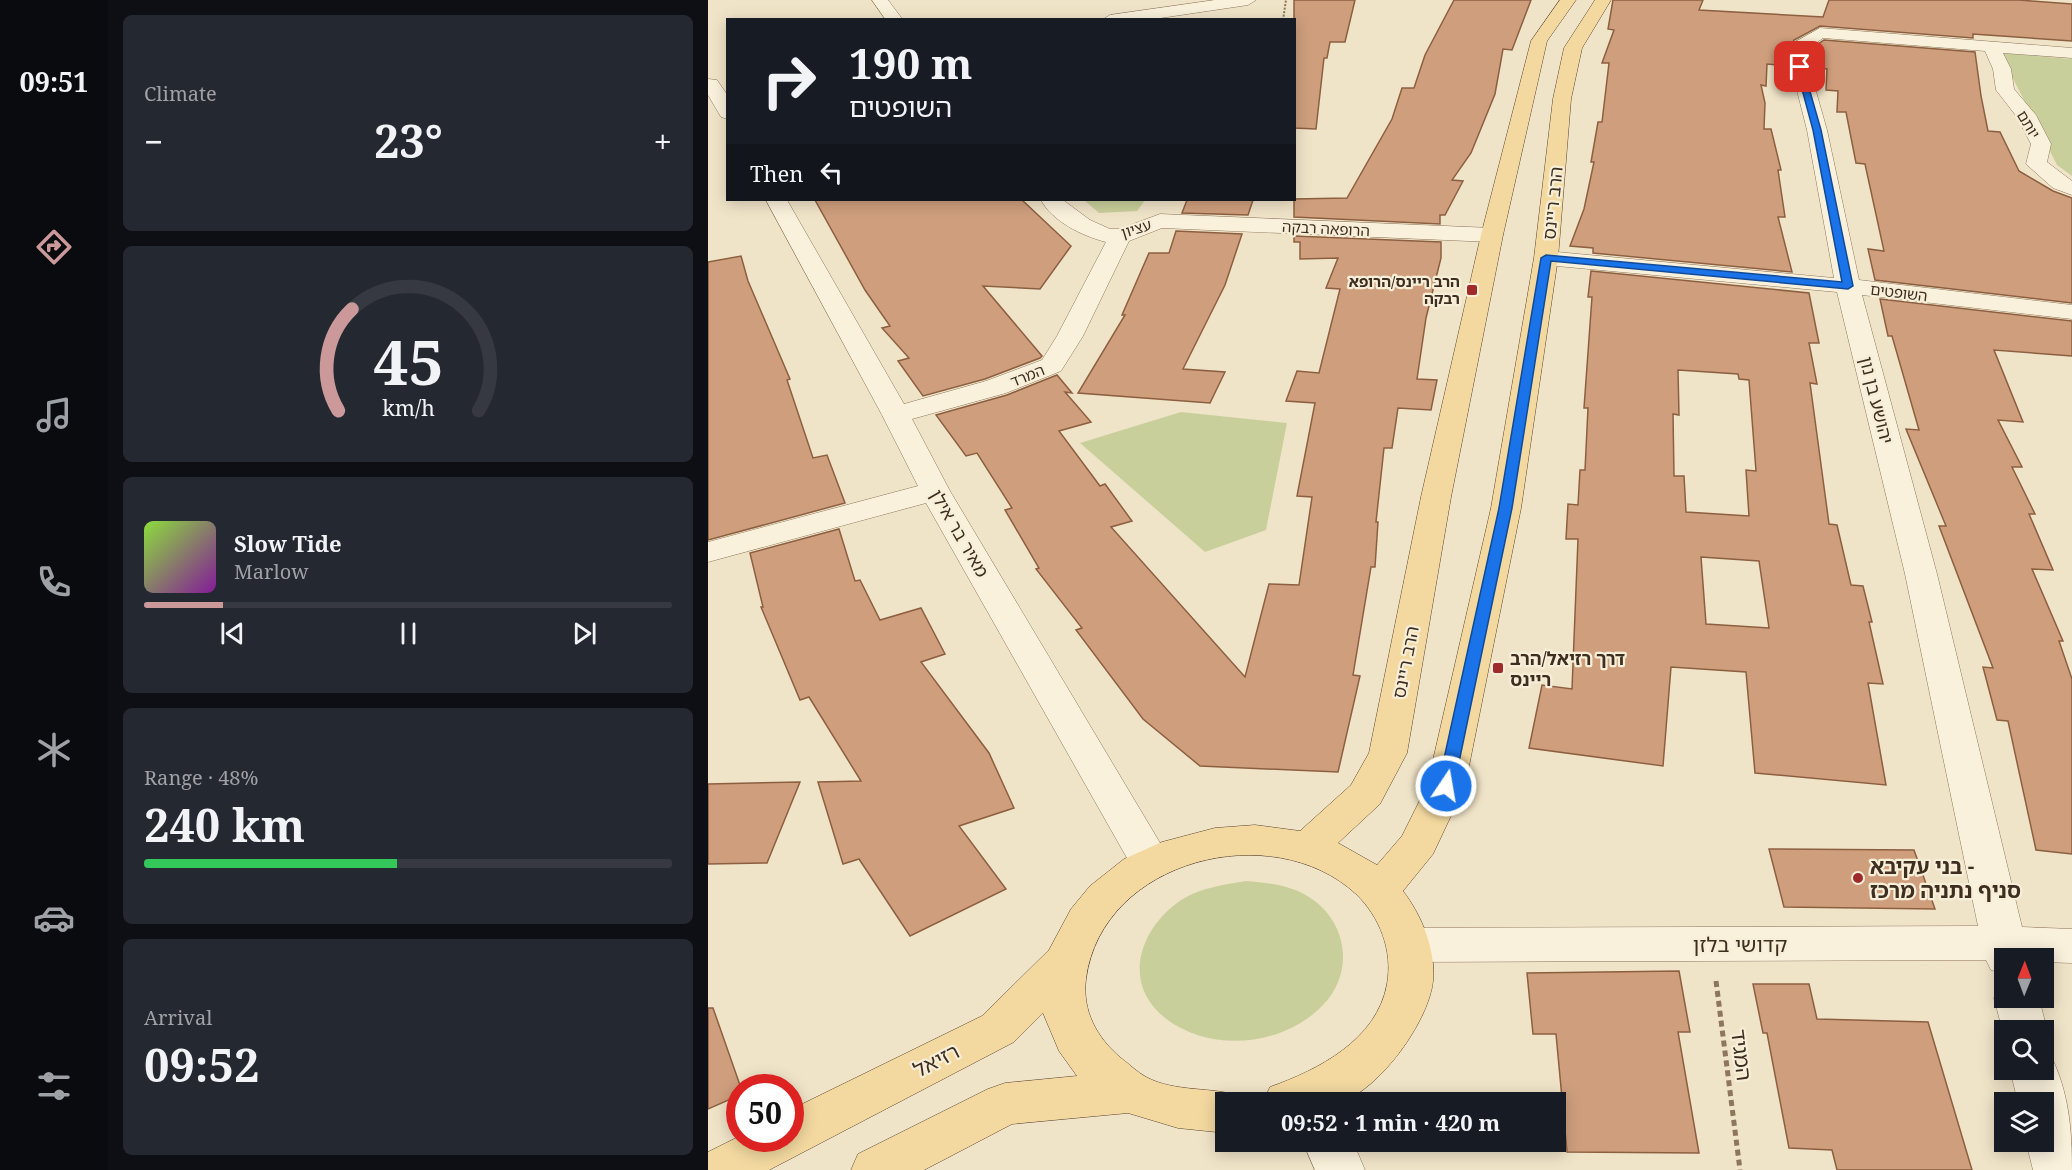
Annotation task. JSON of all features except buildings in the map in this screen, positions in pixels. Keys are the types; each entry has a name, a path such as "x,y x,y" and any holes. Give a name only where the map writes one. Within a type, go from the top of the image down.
{"main road":[{"name":"הרב ריינס","path":"1308,848 1366,794 1388,753 1436,497 1492,236 1539,40 1568,0"},
{"name":"הרב ריינס","path":"1380,890 1419,844 1446,786 1506,508 1546,258 1562,99 1573,48 1603,0"},
{"path":"1215,1112 1186,1111 1130,1092 1096,1067 1072,1035 1062,999 1065,962 1082,923 1111,890 1151,863 1202,845 1256,840 1308,848 1347,864 1380,890 1398,915 1409,945 1409,987 1392,1029 1358,1068 1317,1092"},
{"name":"רזיאל","path":"804,1127 998,1029 1065,962"},
{"path":"876,1170 1005,1104 1130,1092"},
{"path":"721,1170 756,1152"}],"street":[{"path":"880,0 894,18"},
{"path":"1124,18 1248,0"},
{"name":"יהושע בן נון","path":"1991,46 1820,33 1801,46 1800,67 1817,130 1848,286 1921,574 2005,948"},
{"path":"1991,46 2072,53"},
{"name":"יותם","path":"1991,46 2002,69 2005,90 2026,115 2041,144 2036,164 2060,184 2072,189"},
{"path":"714,77 726,108"},
{"name":"מאיר בר אילן","path":"777,201 896,414 935,490 1151,863"},
{"name":"עציון","path":"1052,201 1061,210 1095,233 1120,236 1160,221"},
{"path":"1160,221 1171,201"},
{"name":"הרופאה רבקה","path":"1160,221 1492,236"},
{"name":"המרד","path":"896,414 996,387 1052,365 1070,336 1120,236"},
{"name":"השופטים","path":"1546,258 1848,286 2072,312"},
{"path":"708,552 935,490"},
{"name":"קדושי בלזן","path":"1409,945 1711,945 1994,951"},
{"name":"קדושי בלזן","path":"2046,948 2072,946"},
{"path":"1332,1152 1340,1170"},
{"path":"2054,1152 2058,1170"}],"path":[{"path":"1283,18 1286,0"},
{"name":"המגיד","path":"1711,945 1740,1170"}],"green space":[{"path":"2000,53 2072,59 2072,176 2057,165"},
{"path":"1085,201 1144,201 1137,211 1099,213"},
{"path":"1181,412 1287,423 1266,530 1205,552 1080,443"},
{"path":"1246,881 1288,888 1304,894 1324,909 1339,935 1343,949 1343,964 1333,992 1323,1005 1307,1019 1288,1030 1267,1037 1246,1040 1203,1037 1165,1018 1143,990 1140,974 1145,943 1153,928 1164,915 1185,898 1219,886"}],"place":[{"name":"הרב ריינס/הרופא רבקה","path":"1472,290"},
{"name":"דרך רזיאל/הרב ריינס","path":"1498,668"},
{"name":"בני עקיבא - סניף נתניה מרכז","path":"1858,878"}],"route":[{"path":"1446,786 1506,508 1546,258 1848,286 1817,130 1800,67"}]}
